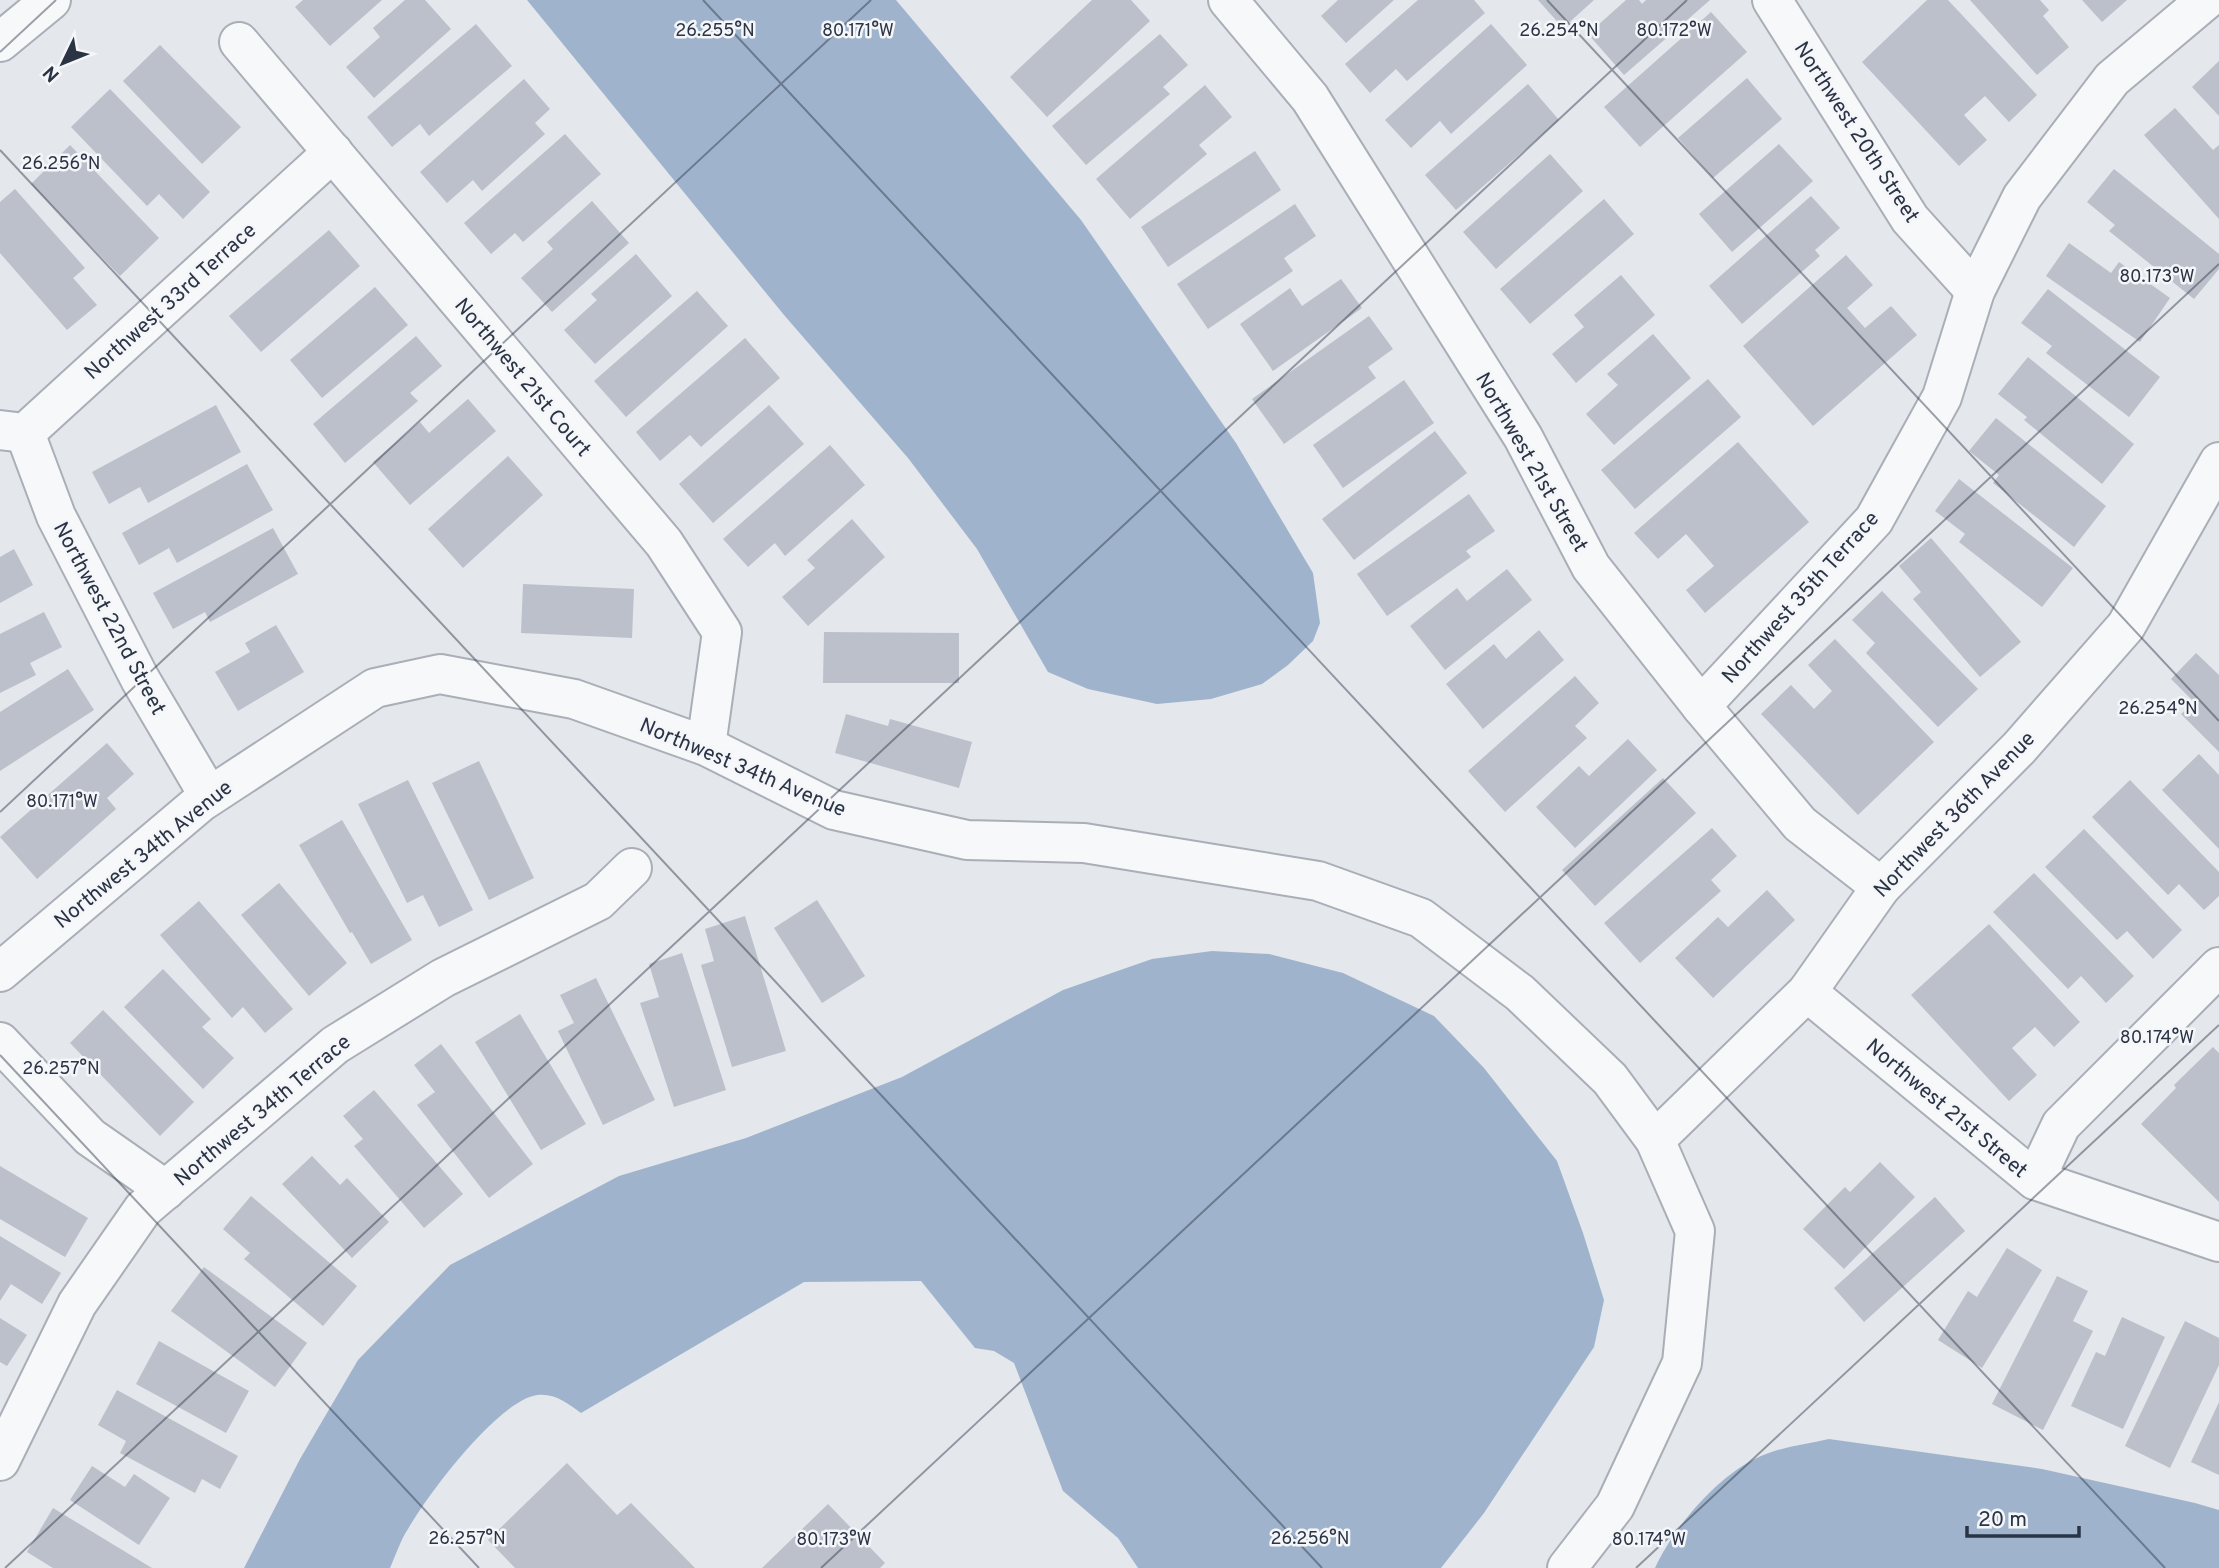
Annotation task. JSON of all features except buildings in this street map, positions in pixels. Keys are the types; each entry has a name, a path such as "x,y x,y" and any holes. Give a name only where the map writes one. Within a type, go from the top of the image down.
{"street":[{"path":"0,43 51,0"},
{"name":"Northwest 21st Street","path":"1228,0 1310,98 1523,437 1591,567 1701,706 1800,824 1881,887"},
{"name":"Northwest 20th Street","path":"1772,0 1910,219 1975,291"},
{"name":"Northwest 35th Terrace","path":"1701,706 1874,520 1942,397 1975,291 2022,197 2112,79 2206,0"},
{"name":"Northwest 21st Court","path":"239,42 664,543 722,632 706,747"},
{"name":"Northwest 33rd Terrace","path":"13,432 332,152"},
{"name":"Northwest 22nd Street","path":"13,432 140,679 209,796"},
{"name":"Northwest 36th Avenue","path":"1655,1140 1807,992 1881,887 2019,748 2126,626 2219,462"},
{"name":"Northwest 34th Avenue","path":"0,972 209,796 375,688 440,674 574,699 706,747 834,810 967,840 1084,843 1318,881 1421,918 1520,993 1610,1079 1655,1140"},
{"name":"Northwest 34th Terrace","path":"0,1461 77,1304 143,1209 335,1045 443,978 598,901 632,867"},
{"path":"2035,1180 2061,1125 2219,967"},
{"name":"Northwest 21st Street","path":"1807,992 2035,1180 2219,1242"},
{"path":"0,1042 90,1137 166,1190"},
{"path":"1567,1568 1615,1506 1682,1363 1695,1231 1655,1140"}],"water":[{"path":"527,0 896,0 1081,220 1236,443 1313,573 1320,623 1313,641 1288,665 1262,684 1211,699 1157,704 1088,689 1048,672 977,549 908,458 784,315"},
{"path":"1212,951 1269,954 1343,973 1434,1016 1484,1068 1557,1161 1604,1300 1594,1347 1484,1513 1441,1568 1138,1568 1118,1538 1063,1491 1014,1363 994,1351 975,1348 921,1281 804,1282 581,1413 550,1396 537,1395 521,1401 484,1431 447,1473 405,1534 390,1568 244,1568 300,1459 358,1360 450,1265 619,1176 746,1138 902,1077 1063,990 1152,959"},
{"path":"1829,1439 2042,1469 2219,1510 2219,1568 1655,1568 1687,1518 1701,1501 1733,1473 1749,1462 1774,1451"}]}
